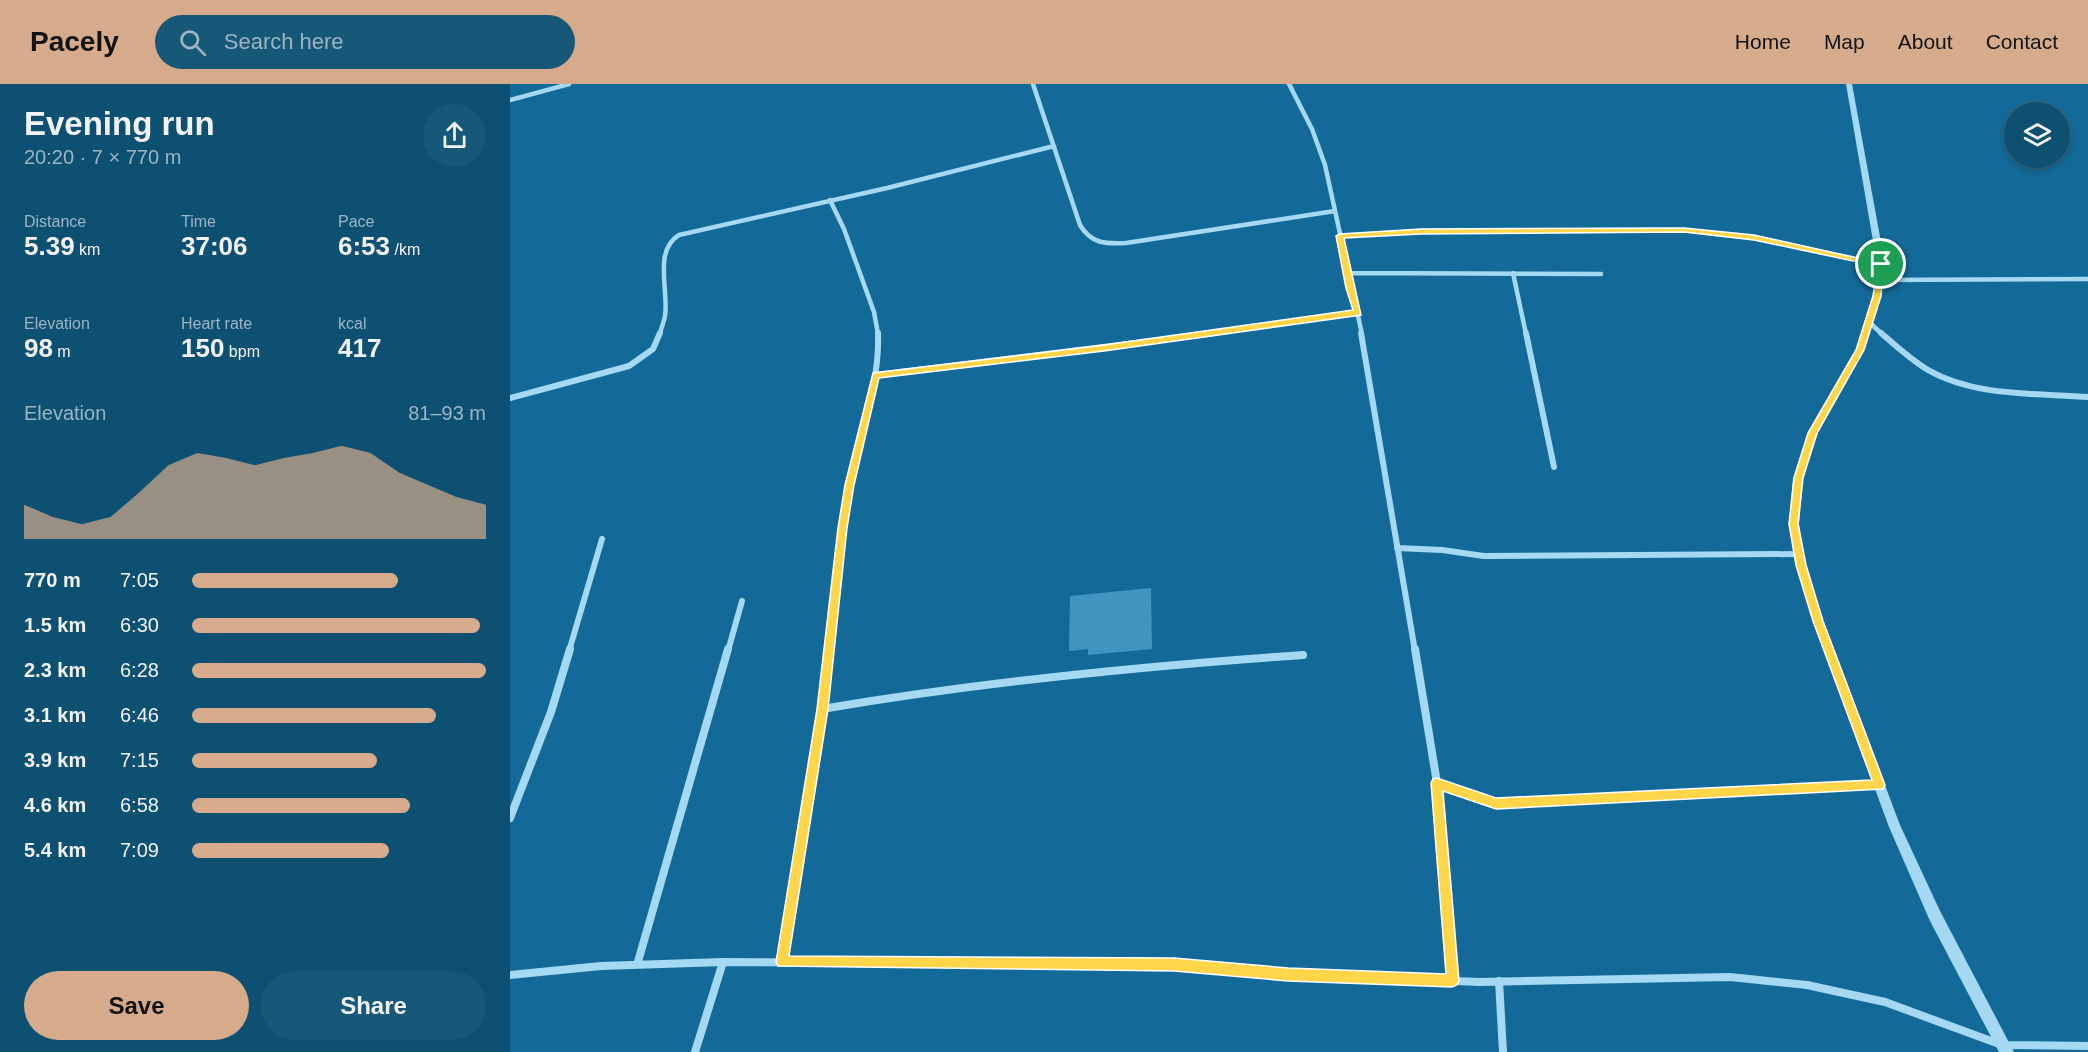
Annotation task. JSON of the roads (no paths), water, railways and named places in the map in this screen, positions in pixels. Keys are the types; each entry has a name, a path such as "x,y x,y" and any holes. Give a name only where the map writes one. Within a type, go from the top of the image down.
{"street":[{"path":"510,100 569,84"},
{"path":"1033,84 1080,225 1085,234 1094,241 1108,244 1159,239 1335,211"},
{"path":"1288,84 1318,144 1358,313 1437,783 1452,981"},
{"path":"1848,84 1881,264 1870,323 1860,350 1813,433 1798,478 1794,524 1799,554 1818,621 1879,785 1935,916 2005,1048"},
{"path":"510,398 629,366 653,349 664,315 665,251 671,240 699,229 1054,146"},
{"path":"782,962 822,709 842,528 849,485 879,354 878,330 874,312 854,253 830,200"},
{"path":"1340,236 1421,231 1684,230 1754,238 1881,264"},
{"path":"1347,273 1601,274"},
{"path":"1513,273 1554,466"},
{"path":"1879,280 2088,279"},
{"path":"876,375 1104,348 1358,313"},
{"path":"1870,323 1912,359 1937,376 1966,385 2088,397"},
{"path":"510,818 551,712 602,538"},
{"path":"1397,548 1442,550 1484,556 1799,554"},
{"path":"637,965 742,601"},
{"path":"822,709 898,695 1085,672 1303,655"},
{"path":"1437,783 1496,804 1879,785"},
{"path":"695,1052 723,962"},
{"path":"510,975 637,965 782,962 1174,964 1288,974 1452,981 1730,976 1807,985 1885,1002 2005,1048 2088,1046"},
{"path":"1498,981 1503,1052"}]}
